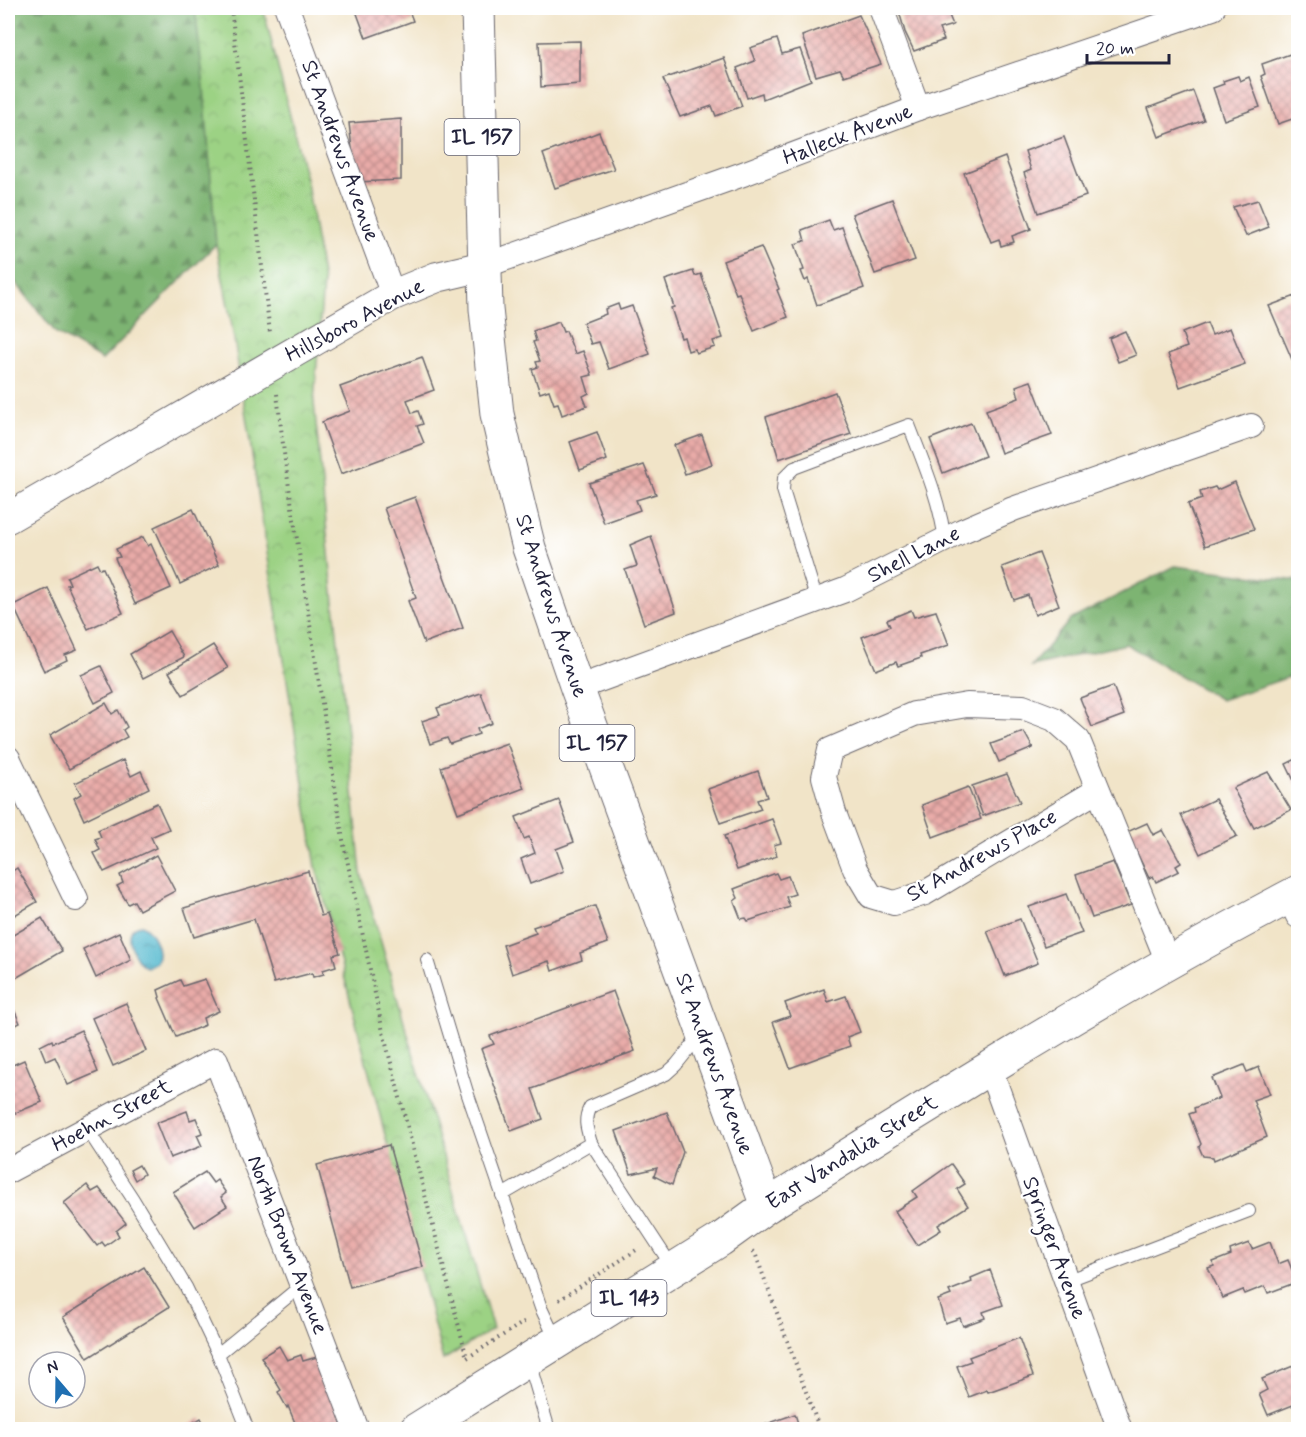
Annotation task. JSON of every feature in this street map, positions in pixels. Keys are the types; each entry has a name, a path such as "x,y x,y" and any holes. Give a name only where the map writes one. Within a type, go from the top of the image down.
{"main road":[{"name":"IL 157","path":"478,8 484,266"},
{"name":"St Andrews Avenue","path":"484,266 497,414 529,548 577,688 767,1206"},
{"name":"East Vandalia Street","path":"416,1430 674,1269 729,1234 767,1206 989,1066 1168,962 1295,902"}],"street":[{"name":"St Andrews Avenue","path":"287,8 393,295"},
{"path":"881,8 918,108"},
{"name":"Halleck Avenue","path":"484,266 743,174 918,108 1213,8"},
{"name":"Hillsboro Avenue","path":"8,518 393,295 437,277 484,266"},
{"name":"Shell Lane","path":"577,688 845,590 1013,508 1251,426"},
{"name":"St Andrews Place","path":"1098,790 925,893 894,903 871,896 855,869 834,813 824,777 830,750 914,714 967,705 1023,707 1054,719 1078,740 1168,962"},
{"path":"8,758 76,899"},
{"name":"Hoehn Street","path":"8,1171 216,1060"},
{"name":"North Brown Avenue","path":"216,1060 357,1430"},
{"name":"Springer Avenue","path":"989,1066 1120,1430"}],"lane":[{"path":"817,601 783,490 784,478 794,468 909,425 933,485 945,540"},
{"path":"428,960 467,1092 542,1310 557,1343"},
{"path":"674,1269 591,1143 585,1115 590,1107 666,1074 702,1033"},
{"path":"87,1129 134,1199 186,1287 218,1354 248,1430"},
{"path":"502,1195 591,1143"},
{"path":"1066,1281 1249,1211"},
{"path":"218,1354 302,1286"},
{"path":"529,1361 549,1430"}],"path":[{"path":"231,8 270,339"},
{"path":"277,387 285,461 346,852 383,1032 467,1358 654,1241"},
{"path":"729,1234 755,1253 820,1430"}],"green space":[{"path":"8,8 195,8 204,87 216,244 102,360 56,333 8,273"},
{"path":"195,8 263,8 307,183 323,282 314,403 361,873 493,1329 443,1360 316,867 232,326 216,244 204,87"},
{"path":"1175,566 1298,581 1298,674 1221,700 1126,644 1031,666 1070,620"}],"water":[{"path":"142,925 153,937 158,952 156,962 147,967 134,953 130,938 135,927"}],"building":[{"path":"355,8 408,8 413,21 366,38"},
{"path":"898,8 946,8 953,25 939,29 944,40 914,51 905,32"},
{"path":"859,15 881,64 844,76 840,69 816,76 802,36"},
{"path":"777,39 782,54 800,49 811,80 763,99 762,93 747,98 737,68 755,61 750,48"},
{"path":"580,41 580,84 541,87 539,42"},
{"path":"1293,53 1296,62 1298,61 1298,117 1278,124 1261,76 1265,74 1262,64"},
{"path":"724,58 742,106 716,116 712,106 680,117 663,79"},
{"path":"1238,76 1240,81 1249,77 1260,107 1224,120 1213,88 1224,84 1223,81"},
{"path":"1193,91 1204,120 1159,137 1148,108"},
{"path":"401,119 401,180 356,182 349,123"},
{"path":"599,132 614,169 555,188 543,154"},
{"path":"1064,137 1086,196 1038,213 1024,173 1031,170 1025,151"},
{"path":"1005,157 1031,229 1012,236 1014,242 1001,246 999,239 991,242 964,173"},
{"path":"892,199 915,260 875,274 852,214"},
{"path":"1258,200 1269,227 1246,236 1233,207"},
{"path":"829,220 833,230 842,227 864,288 817,305 808,279 805,281 801,271 804,270 795,244 805,241 802,230"},
{"path":"761,247 788,317 754,331 723,261"},
{"path":"693,271 695,276 701,274 723,338 713,341 715,347 696,353 694,349 688,351 684,337 681,338 665,280"},
{"path":"1298,295 1298,362 1294,364 1269,306"},
{"path":"618,304 620,310 632,306 650,354 609,369 599,342 591,344 583,323 606,314 605,309"},
{"path":"559,322 563,332 566,331 575,354 583,351 592,375 584,377 589,393 583,396 587,406 562,415 558,403 554,404 549,390 540,393 532,369 538,367 536,362 540,361 533,342 536,341 533,331"},
{"path":"1207,323 1212,335 1230,328 1245,364 1180,387 1168,354 1187,347 1182,333"},
{"path":"1125,331 1136,355 1118,362 1109,338"},
{"path":"422,357 434,390 407,400 412,413 418,411 423,424 417,426 424,443 341,474 322,422 350,411 340,387"},
{"path":"1031,381 1052,435 1001,453 986,410 1019,398 1016,386"},
{"path":"835,392 851,434 779,459 766,417"},
{"path":"971,423 985,456 943,473 930,439"},
{"path":"597,432 607,460 580,470 570,442"},
{"path":"702,435 712,464 685,474 674,445"},
{"path":"644,465 656,494 636,500 640,510 604,523 589,483"},
{"path":"1235,482 1254,529 1205,546 1188,504 1202,499 1200,492 1215,487 1217,490"},
{"path":"415,497 463,628 424,643 408,601 416,598 384,508"},
{"path":"193,509 219,565 180,584 154,527"},
{"path":"651,536 676,612 644,624 625,570 637,566 630,545"},
{"path":"143,537 148,546 151,544 171,588 135,604 115,558 120,557 116,549"},
{"path":"1039,553 1059,605 1035,615 1028,595 1014,600 1002,567"},
{"path":"97,563 100,569 103,568 123,613 88,629 67,585 70,584 67,577"},
{"path":"48,588 77,650 65,655 67,660 44,671 13,605"},
{"path":"911,610 914,617 936,611 949,645 898,666 896,662 876,670 862,637 890,626 887,620"},
{"path":"169,631 184,657 143,678 130,654"},
{"path":"213,645 228,668 183,695 169,672"},
{"path":"101,666 114,693 95,703 81,675"},
{"path":"1113,686 1124,715 1092,727 1080,698"},
{"path":"481,693 492,723 477,729 479,734 450,744 447,738 430,744 422,721 440,715 437,708"},
{"path":"106,703 112,714 118,710 127,727 123,730 127,737 69,769 50,735"},
{"path":"1024,732 1033,748 999,762 991,744"},
{"path":"507,743 524,788 458,813 441,767"},
{"path":"1298,758 1298,789 1286,764"},
{"path":"123,760 131,776 141,771 149,788 84,820 74,798 81,794 75,783"},
{"path":"758,771 767,797 757,800 761,809 720,823 708,789"},
{"path":"1268,772 1291,810 1254,828 1233,788"},
{"path":"1007,774 1020,802 983,816 972,786"},
{"path":"968,787 981,819 933,837 922,805"},
{"path":"1215,799 1237,836 1200,854 1181,815"},
{"path":"559,800 574,842 556,849 564,871 530,884 521,859 535,853 529,837 524,839 516,817"},
{"path":"157,803 169,829 151,837 156,848 104,872 94,853 100,850 95,839 101,837 98,830"},
{"path":"772,819 781,843 774,845 777,856 737,870 724,836"},
{"path":"1147,823 1153,835 1163,830 1181,863 1176,866 1179,871 1156,882 1153,876 1149,878 1127,832"},
{"path":"156,855 175,891 139,910 134,901 128,904 117,886 123,883 120,875"},
{"path":"1113,862 1131,905 1092,918 1076,875"},
{"path":"17,868 37,902 8,919 8,874"},
{"path":"308,871 321,916 327,914 340,953 333,955 336,966 323,970 324,974 313,977 312,973 274,983 254,919 194,937 184,908"},
{"path":"776,873 779,879 788,876 795,894 786,897 790,907 748,921 746,918 741,919 734,901 738,898 734,889"},
{"path":"1066,894 1082,933 1044,946 1029,907"},
{"path":"595,906 608,943 580,953 582,960 552,971 549,961 512,974 503,945 536,933 533,927"},
{"path":"42,918 62,951 9,982 8,938"},
{"path":"1020,919 1038,963 1005,976 987,931"},
{"path":"119,932 131,960 96,978 83,949"},
{"path":"205,979 219,1011 203,1018 205,1025 176,1037 159,998 158,990 180,980 183,986"},
{"path":"824,989 828,1002 846,996 860,1032 847,1037 850,1046 790,1068 773,1022 790,1016 785,1003"},
{"path":"613,991 635,1051 532,1089 543,1119 511,1131 481,1049 494,1044 490,1036"},
{"path":"8,996 20,1023 8,1029"},
{"path":"126,1003 146,1051 113,1066 92,1018"},
{"path":"81,1030 98,1072 68,1085 55,1057 46,1061 40,1046 52,1040 53,1043"},
{"path":"24,1060 42,1102 13,1114 8,1101 8,1067"},
{"path":"1244,1065 1247,1072 1259,1067 1270,1094 1253,1100 1267,1137 1214,1160 1213,1157 1203,1156 1199,1147 1201,1144 1189,1114 1195,1112 1194,1108 1220,1098 1212,1078"},
{"path":"187,1111 190,1120 196,1118 202,1133 197,1135 202,1146 170,1158 156,1123"},
{"path":"667,1112 683,1152 672,1185 654,1176 657,1168 631,1174 616,1131"},
{"path":"389,1145 423,1267 350,1287 317,1165"},
{"path":"951,1164 965,1184 957,1189 968,1206 938,1225 941,1230 917,1245 895,1211 917,1197 913,1191"},
{"path":"139,1165 144,1174 135,1180 130,1170"},
{"path":"205,1172 213,1183 217,1180 226,1193 221,1197 227,1206 195,1227 173,1192"},
{"path":"87,1185 92,1192 99,1188 126,1223 116,1231 119,1236 105,1246 102,1242 97,1246 64,1203"},
{"path":"1270,1242 1278,1264 1288,1260 1297,1282 1268,1293 1265,1286 1245,1294 1243,1290 1223,1298 1208,1268 1214,1266 1213,1262 1231,1255 1230,1250 1249,1243 1252,1249"},
{"path":"144,1267 169,1307 88,1358 87,1350 83,1350 63,1317"},
{"path":"990,1270 1003,1305 983,1312 985,1318 963,1326 960,1318 945,1323 938,1300 951,1295 949,1291 972,1282 971,1278"},
{"path":"1019,1338 1033,1376 969,1397 957,1366 971,1361 969,1357"},
{"path":"279,1346 287,1360 301,1355 303,1361 324,1355 346,1430 298,1430 288,1406 287,1408 278,1392 281,1390 261,1357"},
{"path":"1293,1366 1295,1370 1298,1369 1298,1403 1268,1415 1259,1394 1267,1390 1262,1379"},
{"path":"795,1414 800,1430 753,1430 753,1429"},
{"path":"201,1418 207,1430 180,1430"}]}
